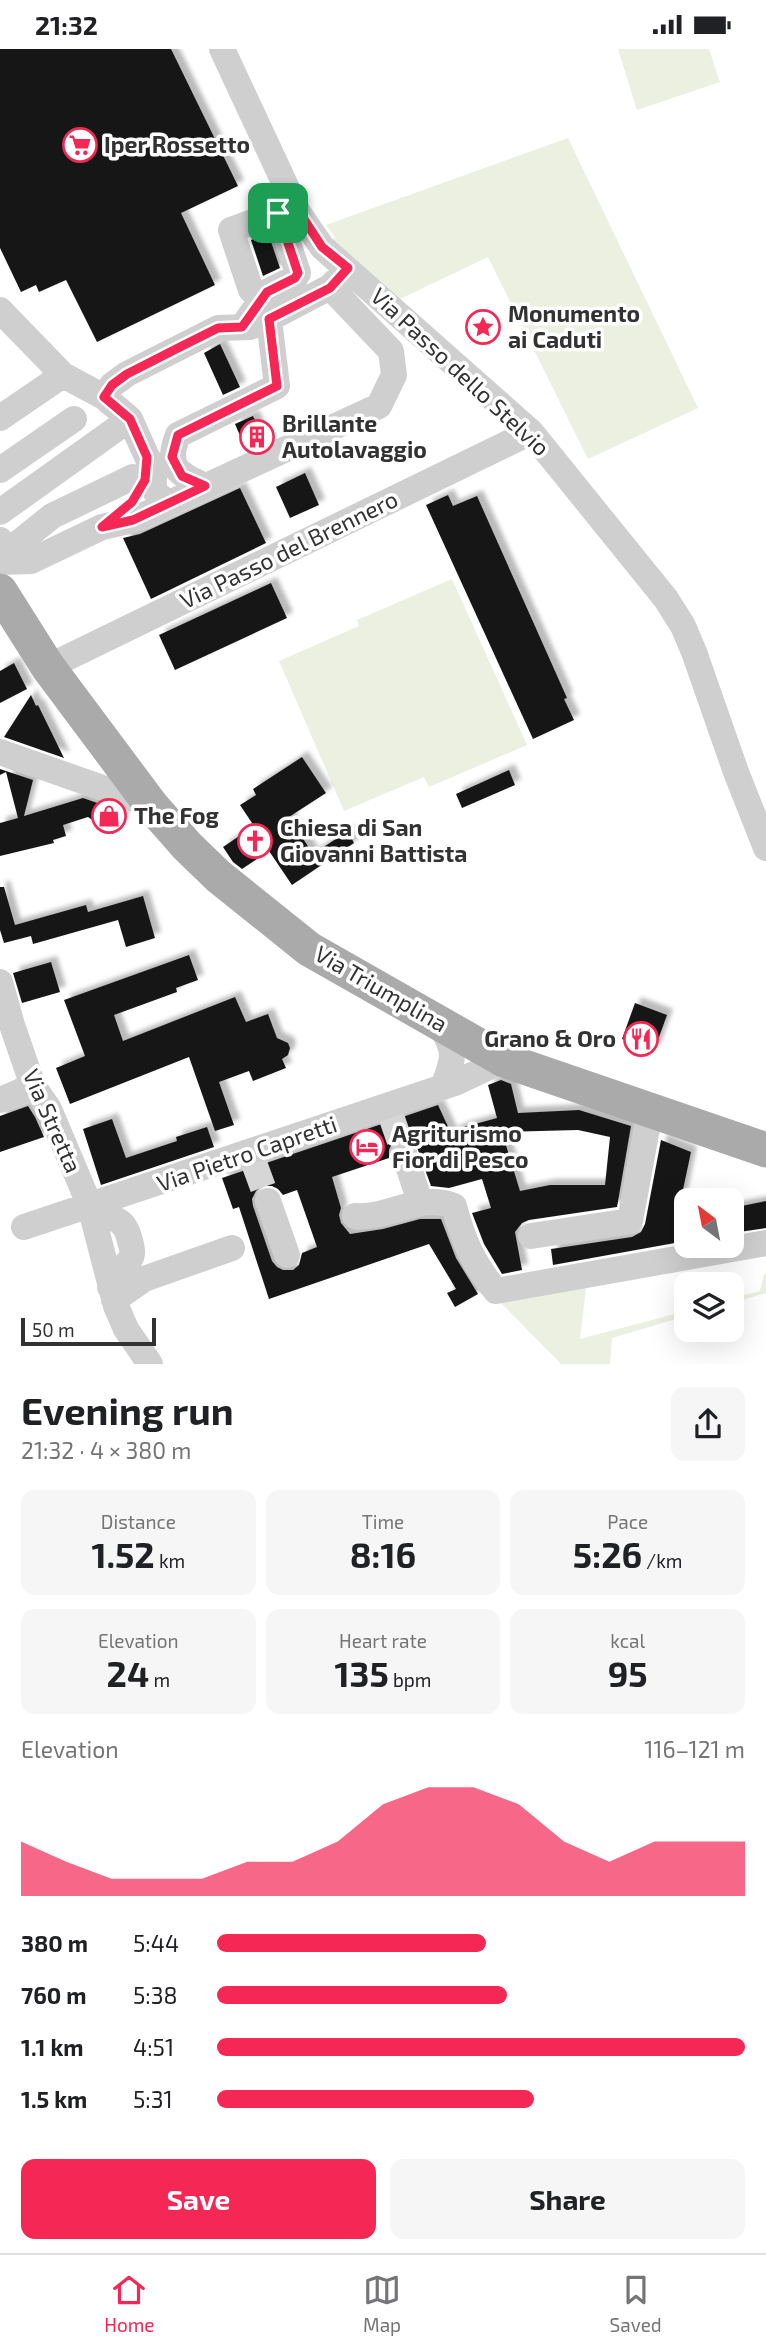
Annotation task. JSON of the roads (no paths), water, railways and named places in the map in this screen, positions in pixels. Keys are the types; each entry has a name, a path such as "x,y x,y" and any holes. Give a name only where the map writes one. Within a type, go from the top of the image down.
{"main road":[{"name":"Via Triumplina","path":"4,611 151,805 187,846 218,876 309,949 504,1060 766,1150"}],"street":[{"name":"Via Passo dello Stelvio","path":"222,49 287,210 322,247 531,432 657,589 683,626 766,848"},
{"path":"242,327 267,292 295,278 298,273 287,210 231,230 251,290"},
{"path":"104,397 112,385 127,374 218,328 250,327 269,319 330,288 348,268"},
{"path":"102,527 133,520 379,406 394,375 391,351 330,288"},
{"path":"0,310 63,375 104,397 130,419 145,480 132,502 102,527 31,561 0,562"},
{"path":"205,486 182,476 172,457 178,435 277,386 269,319"},
{"path":"0,418 63,375"},
{"path":"1,468 74,419"},
{"path":"0,512 130,419"},
{"name":"Via Passo del Brennero","path":"41,657 531,432"},
{"path":"0,540 7,549 11,549 45,520 140,467 155,469 153,487 159,497 169,502"},
{"path":"61,512 74,541"},
{"path":"4,611 31,561"},
{"name":"Via Triumplina","path":"0,752 151,805"},
{"name":"Via Stretta","path":"0,982 33,1086 49,1109 92,1213 112,1294 144,1363"},
{"path":"439,1023 452,1045 453,1063 443,1087"},
{"name":"Via Pietro Capretti","path":"24,1227 92,1213 389,1111 504,1060"},
{"path":"0,1100 33,1086"},
{"path":"531,1236 629,1221 650,1112"},
{"path":"404,1153 420,1202"},
{"path":"268,1201 287,1255"},
{"path":"355,1216 370,1217 420,1202 441,1201 454,1206 463,1241 481,1273 496,1291 766,1243"},
{"path":"112,1294 144,1279 232,1248"}],"tunnel":[{"path":"391,1116 404,1153"},
{"path":"254,1163 268,1201"}],"place":[{"name":"Iper Rossetto","path":"80,145"},
{"name":"Monumento ai Caduti","path":"483,327"},
{"name":"Brillante Autolavaggio","path":"257,437"},
{"name":"The Fog","path":"109,816"},
{"name":"Chiesa di San Giovanni Battista","path":"255,841"},
{"name":"Grano & Oro","path":"641,1039"},
{"name":"Agriturismo Fior di Pesco","path":"367,1147"}]}
